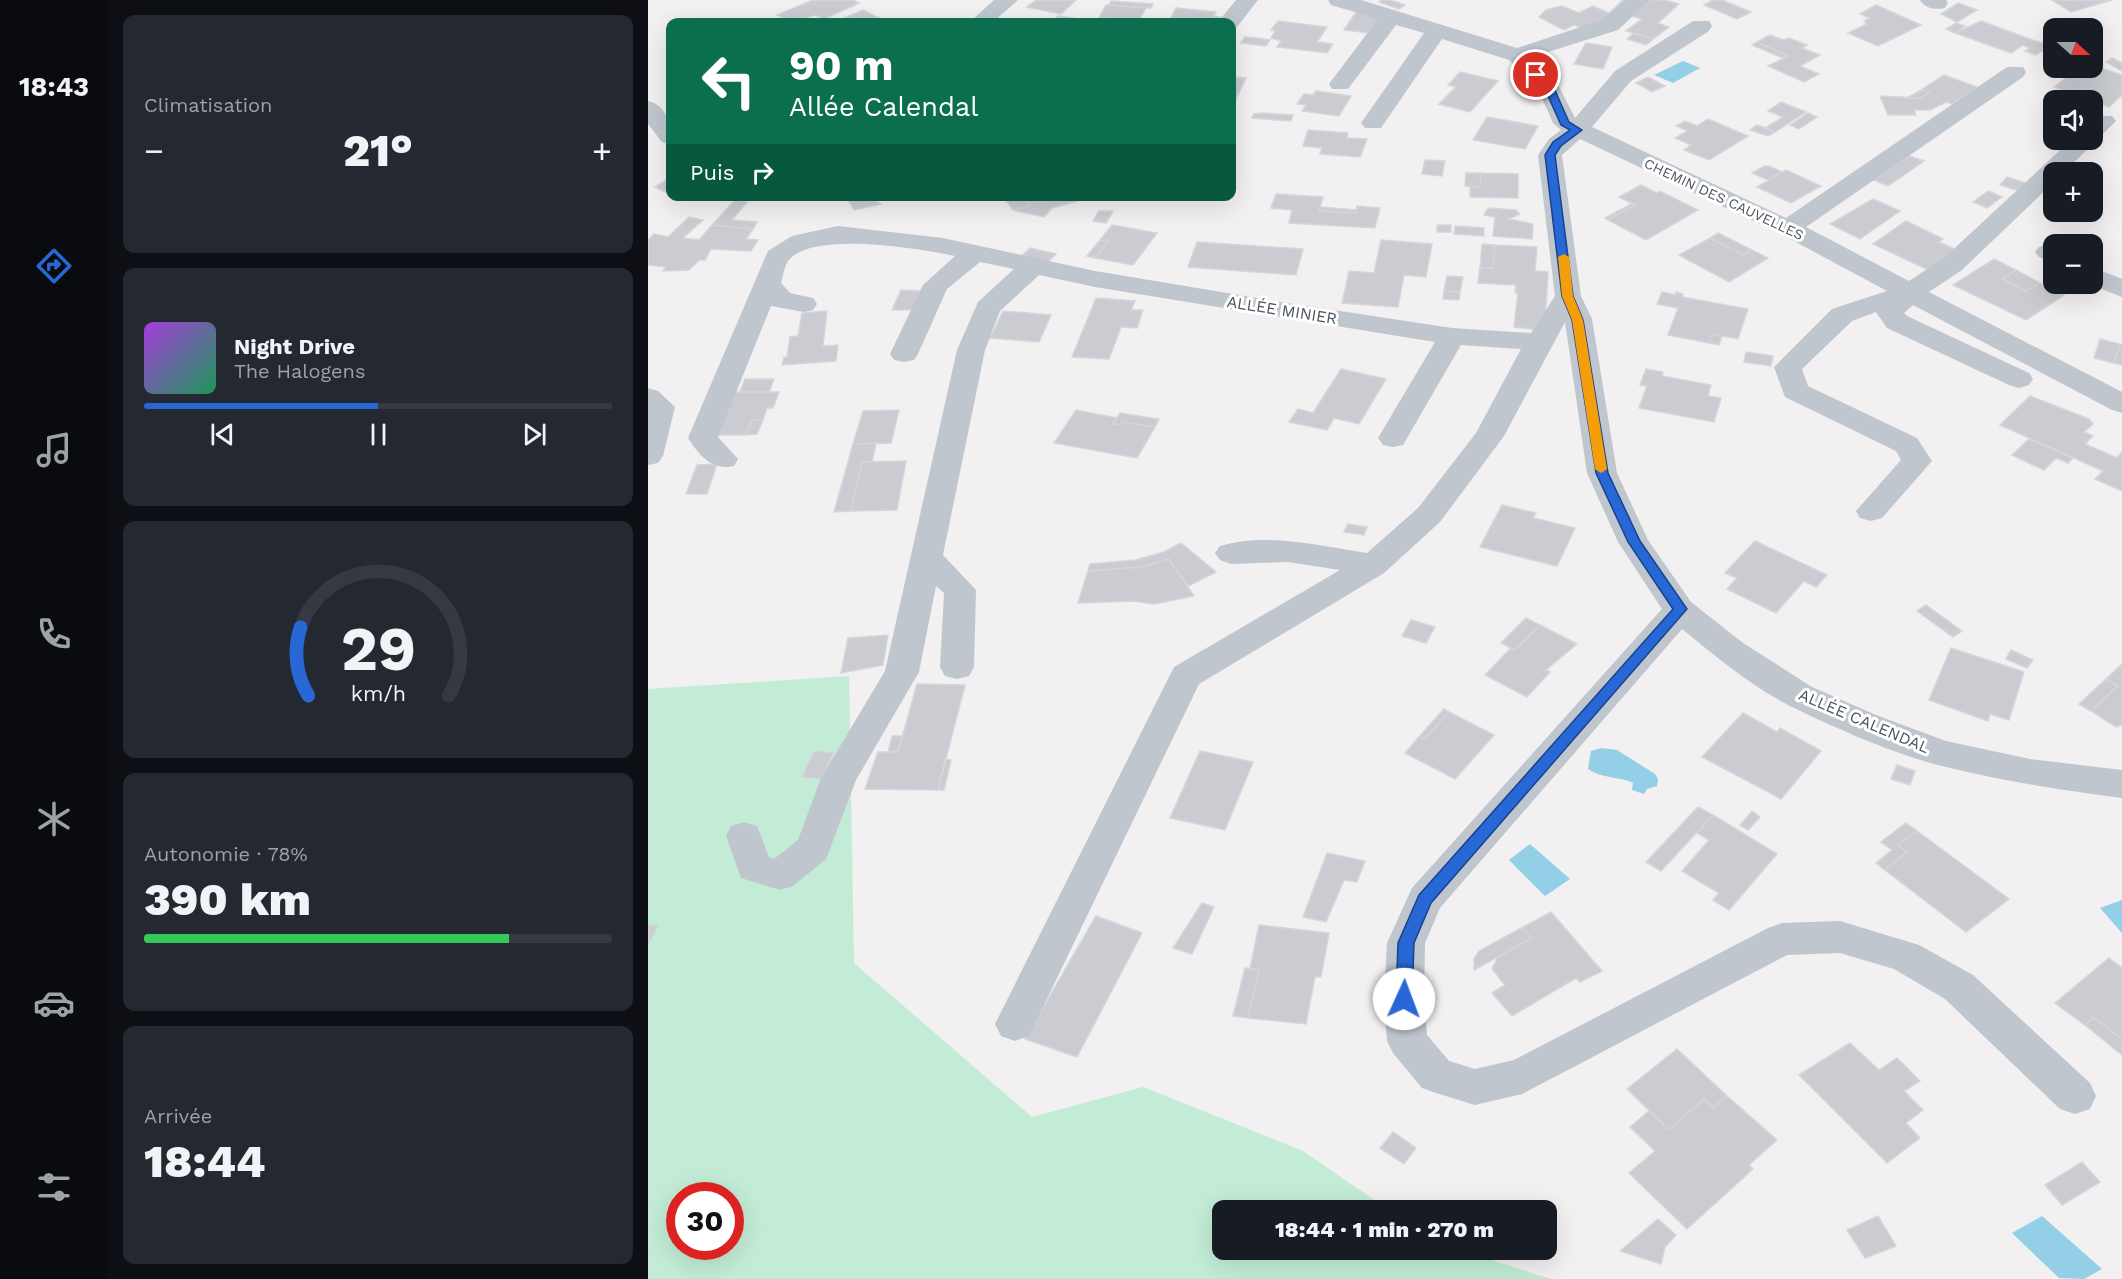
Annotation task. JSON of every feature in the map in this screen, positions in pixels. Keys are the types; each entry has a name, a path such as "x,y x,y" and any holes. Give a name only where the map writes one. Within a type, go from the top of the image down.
{"street":[{"path":"986,18 1007,0"},
{"path":"1232,18 1247,0"},
{"path":"1517,55 1610,25 1639,0"},
{"name":"CHEMIN DES CAUVELLES","path":"1355,2 1436,32 1517,55 1548,86 1565,123 1577,130 1788,228 1912,291 2122,404"},
{"path":"1340,84 1391,17"},
{"path":"1577,130 1623,76 1701,26"},
{"path":"1373,123 1436,32"},
{"path":"1788,228 2015,72"},
{"path":"648,108 666,132"},
{"name":"ALLÉE CALENDAL","path":"1577,130 1557,144 1550,155 1568,296 1578,320 1602,473 1634,542 1680,609 1731,651 1800,696 1864,724 1941,753 2030,772 2122,784"},
{"path":"2019,379 1897,322 1889,312 1912,291 1953,264 2073,150"},
{"name":"ALLÉE MINIER","path":"723,459 703,438 777,258 801,241 838,234 943,246 1032,267 1156,290 1452,336 1539,342"},
{"path":"904,354 936,285 974,254"},
{"path":"744,836 754,868 780,874 813,849 839,778 902,672 970,350 988,308 1032,267"},
{"path":"2103,280 2122,290"},
{"path":"767,284 781,300 804,304"},
{"path":"1871,512 1917,461 1907,445 1795,392 1788,367 1842,315 1912,291"},
{"path":"1016,1024 1186,676 1373,565 1430,515 1489,436 1539,342 1568,296"},
{"path":"1393,438 1452,336"},
{"path":"648,397 661,407 648,456"},
{"path":"1231,553 1288,551 1373,565"},
{"path":"927,558 960,590 957,667"},
{"path":"1680,609 1425,899 1406,943 1404,999 1407,1041 1436,1075 1475,1087 1522,1076 1782,939 1840,937 1905,956 1959,987 2075,1096"}],"green space":[{"path":"849,676 854,963 1032,1117 1143,1087 1303,1151 1374,1200 1212,1200 1212,1260 1491,1260 1551,1279 648,1279 648,689"}],"water":[{"path":"1683,61 1700,68 1673,83 1654,75"},
{"path":"1602,748 1617,750 1655,774 1658,779 1657,786 1647,789 1644,794 1632,790 1633,783 1588,769 1591,751"},
{"path":"1530,844 1570,879 1545,896 1509,860"},
{"path":"2122,900 2122,933 2100,908"},
{"path":"2042,1216 2102,1269 2084,1279 2059,1278 2012,1233"}],"building":[{"path":"813,0 853,0 859,3 826,18 815,15 805,18 783,18 777,15"},
{"path":"1036,0 1076,0 1061,14 1027,7"},
{"path":"1382,0 1405,5 1399,9 1379,2"},
{"path":"1623,0 1633,1 1587,31 1574,25 1564,30 1539,17 1546,10 1562,6 1579,13 1593,6 1609,13"},
{"path":"1650,0 1665,0 1679,4 1658,23 1669,27 1653,39 1626,31 1642,19 1631,16"},
{"path":"1713,0 1722,0 1751,12 1737,19 1704,5"},
{"path":"2052,0 2112,0 2071,12"},
{"path":"1111,1 1153,4 1151,8 1109,5"},
{"path":"1958,3 1977,10 1957,22 1941,14"},
{"path":"1106,5 1146,8 1140,18 1099,18"},
{"path":"1876,5 1921,25 1878,46 1848,33 1867,24 1864,21 1870,18 1860,14"},
{"path":"1176,8 1216,12 1213,16 1225,18 1171,18"},
{"path":"863,10 879,18 844,18"},
{"path":"1356,12 1379,18 1369,33 1344,30"},
{"path":"1278,21 1327,27 1317,42 1333,44 1327,53 1277,47 1281,41 1271,38 1275,31 1271,30"},
{"path":"1981,21 2043,43 2043,50 2036,55 2025,51 2030,48 2023,45 2011,53 1955,33"},
{"path":"1956,23 1965,26 1955,33 1946,29"},
{"path":"1634,33 1653,39 1646,45 1627,39"},
{"path":"1770,35 1783,40 1789,38 1807,45 1802,48 1820,55 1800,66 1819,74 1804,82 1768,66 1788,56 1757,42"},
{"path":"1245,37 1270,40 1266,46 1241,43"},
{"path":"1757,42 1788,56 1783,58 1752,45"},
{"path":"1586,43 1612,47 1603,69 1574,64"},
{"path":"2112,58 2122,63 2122,71 2106,62"},
{"path":"2103,69 2122,75 2122,95 2109,107 2103,105 2103,90 2062,90 2054,87 2066,78 2103,78"},
{"path":"1460,72 1498,81 1470,112 1439,104 1456,87 1448,85"},
{"path":"1944,75 1977,87 1952,104 1946,102 1930,110 1914,110 1916,115 1888,115 1880,96 1921,98 1930,93 1921,90"},
{"path":"1236,77 1246,78 1236,99"},
{"path":"1648,77 1665,86 1652,92 1636,83"},
{"path":"1921,90 1930,93 1921,98 1907,98"},
{"path":"1316,91 1351,96 1339,116 1302,111 1306,105 1297,104 1304,94 1313,95"},
{"path":"1781,102 1806,112 1775,132 1765,128 1783,117 1768,111"},
{"path":"1808,113 1817,117 1799,129 1790,125"},
{"path":"1254,114 1293,115 1291,121 1252,118"},
{"path":"1487,117 1538,126 1525,149 1473,140"},
{"path":"1708,119 1748,136 1709,160 1684,150 1691,145 1675,138 1688,131 1676,126 1685,121 1697,126"},
{"path":"1757,125 1775,132 1768,136 1750,130"},
{"path":"1308,130 1348,133 1347,138 1367,139 1360,157 1320,154 1322,148 1303,146"},
{"path":"1909,156 1924,161 1888,186 1874,180"},
{"path":"1425,160 1445,161 1442,176 1422,174"},
{"path":"1765,166 1782,172 1768,180 1752,173"},
{"path":"1786,170 1821,186 1791,203 1757,187"},
{"path":"1466,173 1481,173 1480,187 1465,186"},
{"path":"1481,173 1518,174 1518,198 1470,197 1470,187 1480,187"},
{"path":"2007,177 2026,183 2019,191 2000,185"},
{"path":"666,180 666,192 655,187"},
{"path":"1641,185 1657,193 1660,191 1698,210 1646,240 1608,220 1635,205 1619,197"},
{"path":"1988,191 2002,197 1987,208 1973,202"},
{"path":"1276,194 1323,197 1319,211 1356,213 1357,206 1380,208 1375,228 1289,223 1292,210 1271,208"},
{"path":"1873,199 1900,211 1860,239 1830,224"},
{"path":"734,201 747,202 732,220 757,222 753,229 712,225"},
{"path":"849,201 875,201 881,204 854,210"},
{"path":"1006,201 1026,201 1030,206 1013,210"},
{"path":"1027,201 1077,201 1052,208 1044,217 1013,210 1030,206"},
{"path":"1631,204 1635,205 1608,220 1605,218"},
{"path":"1320,207 1356,210 1356,213 1319,211"},
{"path":"1488,208 1516,210 1520,214 1509,219 1533,224 1532,239 1493,236 1495,217 1484,215"},
{"path":"1099,211 1113,211 1106,223 1093,221"},
{"path":"689,217 703,220 683,238 699,240 712,225 753,229 746,239 758,240 751,251 711,249 705,260 699,260 689,270 663,271 666,267 648,265 648,240 654,234 668,237"},
{"path":"1906,221 1943,239 1939,242 1956,250 1928,270 1873,244"},
{"path":"1112,225 1157,233 1133,265 1095,258 1108,241 1100,240"},
{"path":"1437,225 1451,225 1451,232 1437,232"},
{"path":"1455,226 1484,228 1484,236 1454,234"},
{"path":"1718,233 1752,250 1744,255 1710,238"},
{"path":"1710,238 1744,255 1752,250 1768,258 1729,282 1679,255"},
{"path":"1100,240 1108,241 1095,258 1087,256"},
{"path":"1381,240 1432,244 1426,277 1404,275 1398,307 1342,303 1349,271 1374,273"},
{"path":"1197,242 1303,249 1296,275 1188,267"},
{"path":"1482,244 1495,245 1493,268 1480,268"},
{"path":"1495,245 1537,247 1535,271 1548,272 1545,321 1540,330 1514,327 1518,293 1515,293 1516,285 1478,283 1480,268 1493,268"},
{"path":"1030,248 1056,254 1045,265 1018,259"},
{"path":"1994,259 2016,270 2002,279 2026,291 2040,283 2043,284 2043,294 2064,295 2026,320 1953,285"},
{"path":"2016,270 2040,283 2026,291 2002,279"},
{"path":"1447,276 1463,277 1460,292 1444,291"},
{"path":"901,290 920,291 912,310 892,310"},
{"path":"1444,291 1460,292 1459,300 1443,299"},
{"path":"1662,292 1676,295 1676,292 1683,294 1682,297 1748,309 1738,339 1712,334 1709,343 1668,335 1678,308 1657,304"},
{"path":"1096,298 1135,301 1131,310 1143,310 1137,328 1121,327 1109,359 1072,357"},
{"path":"827,311 823,346 838,345 836,361 782,365 784,357 787,357 790,337 798,336 802,313"},
{"path":"1003,311 1051,315 1039,342 990,338"},
{"path":"1712,334 1722,336 1719,345 1709,343"},
{"path":"2100,339 2120,344 2114,363 2094,358"},
{"path":"2120,344 2122,345 2122,365 2114,363"},
{"path":"1746,352 1773,356 1771,366 1744,362"},
{"path":"1341,369 1386,379 1359,424 1334,418 1327,430 1289,422 1298,409 1313,413"},
{"path":"1646,369 1663,372 1662,376 1711,385 1708,396 1721,398 1714,422 1639,408 1647,386 1640,385"},
{"path":"745,379 774,379 769,392 740,392"},
{"path":"729,392 779,392 773,408 767,408 763,420 752,420 746,435 717,435"},
{"path":"2030,396 2089,419 2093,424 2084,432 2093,436 2085,444 2117,458 2122,452 2122,491 2095,479 2103,471 2000,425"},
{"path":"899,410 891,443 853,444 863,411"},
{"path":"1076,410 1117,418 1113,424 1121,425 1123,422 1155,427 1137,458 1054,443"},
{"path":"1120,413 1159,419 1155,427 1123,422 1121,425 1113,424"},
{"path":"752,420 763,420 757,434 746,435"},
{"path":"2029,439 2073,458 2068,463 2056,458 2044,470 2012,455"},
{"path":"876,443 872,462 862,462 851,511 834,512 853,444"},
{"path":"906,461 897,510 851,511 862,462"},
{"path":"717,464 707,494 686,494 697,465"},
{"path":"1502,505 1536,513 1533,518 1575,528 1557,566 1480,547"},
{"path":"1348,524 1367,527 1364,535 1344,532"},
{"path":"1755,541 1827,575 1816,587 1804,581 1776,613 1727,589 1737,578 1725,573"},
{"path":"1181,543 1216,572 1188,586 1169,559 1142,567 1088,571 1090,564 1136,560 1164,552"},
{"path":"1169,559 1194,596 1154,604 1134,601 1078,603 1088,571 1142,567"},
{"path":"1926,605 1962,631 1953,637 1917,611"},
{"path":"1526,618 1540,625 1515,650 1501,643"},
{"path":"1411,620 1435,627 1426,643 1402,636"},
{"path":"1540,625 1577,644 1546,670 1550,672 1527,697 1485,675 1511,648 1515,650"},
{"path":"888,635 883,665 841,673 848,638"},
{"path":"1951,648 2024,672 2009,720 1990,714 1988,721 1929,700"},
{"path":"2011,650 2033,660 2027,668 2006,659"},
{"path":"2122,664 2122,725 2116,727 2091,711 2118,686 2106,679"},
{"path":"2106,679 2118,686 2091,711 2079,704"},
{"path":"917,684 965,685 938,790 865,789 878,752 898,752"},
{"path":"1444,709 1449,712 1424,739 1419,737"},
{"path":"1449,712 1494,735 1455,779 1405,753 1419,737 1424,739"},
{"path":"1743,713 1777,732 1780,728 1821,751 1781,799 1702,757"},
{"path":"892,736 903,736 898,752 888,752"},
{"path":"814,751 833,753 822,779 802,777"},
{"path":"1200,751 1253,762 1225,830 1170,818"},
{"path":"945,759 951,760 944,790 938,790"},
{"path":"1897,765 1915,771 1910,785 1891,779"},
{"path":"1698,807 1713,815 1661,871 1646,862"},
{"path":"1752,811 1760,817 1748,830 1740,825"},
{"path":"1713,815 1777,854 1729,910 1713,900 1719,893 1682,871 1709,840 1697,833"},
{"path":"1906,823 1917,831 1898,845 1907,852 1885,870 1876,863 1892,850 1881,842"},
{"path":"1917,831 2009,899 1966,932 1885,870 1907,852 1898,845"},
{"path":"1327,853 1365,861 1357,882 1344,880 1326,922 1303,917"},
{"path":"1202,903 1214,907 1192,954 1173,948"},
{"path":"1551,912 1602,971 1580,982 1576,978 1512,1016 1492,993 1505,985 1492,969 1498,957 1532,938 1521,928"},
{"path":"1096,916 1142,933 1077,1057 1025,1039"},
{"path":"648,925 658,926 648,945"},
{"path":"1259,925 1329,933 1321,977 1315,977 1306,1024 1248,1018 1259,970 1250,969"},
{"path":"1521,928 1532,938 1474,970 1474,959 1479,951"},
{"path":"2109,958 2122,968 2122,1039 2093,1017 2085,1025 2055,1003"},
{"path":"1245,968 1259,970 1248,1018 1233,1016"},
{"path":"2093,1017 2122,1039 2122,1055 2085,1025"},
{"path":"1850,1043 1879,1070 1897,1058 1920,1081 1904,1091 1923,1110 1906,1123 1920,1138 1887,1163 1799,1075"},
{"path":"1677,1049 1726,1095 1714,1108 1704,1099 1669,1130 1627,1089"},
{"path":"1726,1095 1777,1140 1749,1165 1753,1169 1687,1229 1629,1173 1655,1151 1630,1127 1649,1111 1669,1130 1704,1099 1714,1108"},
{"path":"1393,1132 1416,1148 1404,1164 1380,1148"},
{"path":"2082,1162 2100,1182 2062,1205 2045,1185"},
{"path":"1878,1216 1896,1246 1865,1258 1847,1230"},
{"path":"1658,1219 1676,1235 1665,1247 1661,1264 1620,1251"}],"slow traffic":[{"path":"1564,257 1568,296 1578,320 1601,469"}],"route":[{"path":"1404,999 1406,943 1425,899 1680,609 1634,542 1602,473 1578,320 1568,296 1550,155 1557,144 1577,130 1565,123 1548,86 1536,75"}]}
